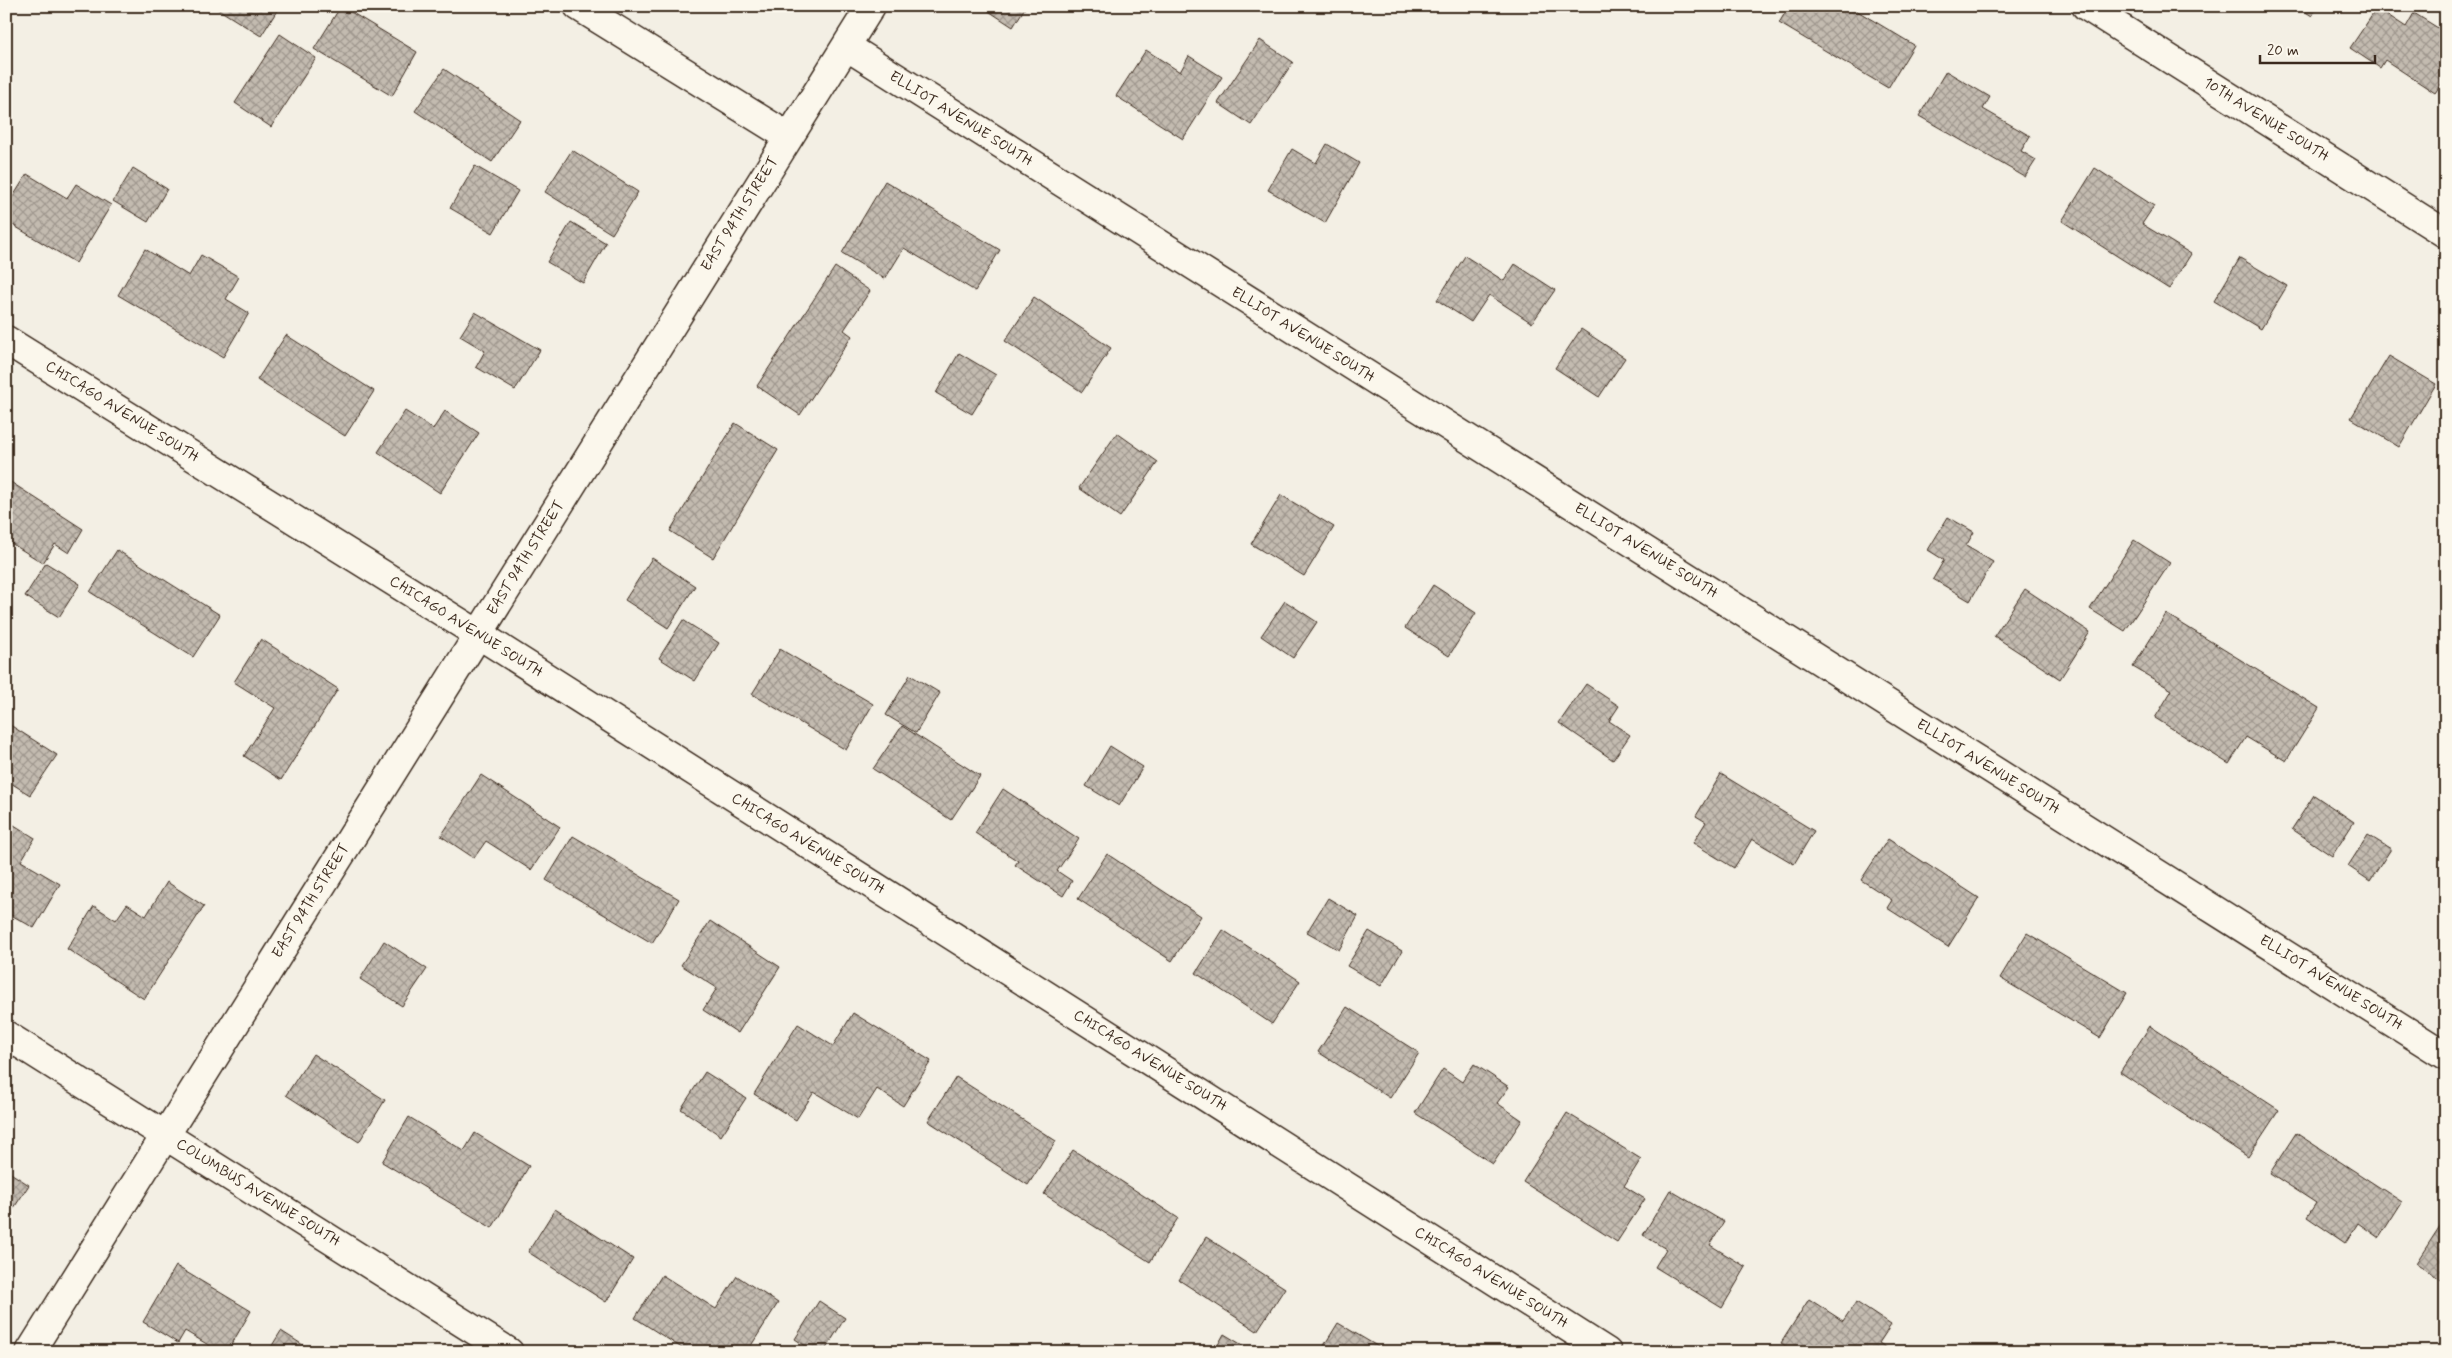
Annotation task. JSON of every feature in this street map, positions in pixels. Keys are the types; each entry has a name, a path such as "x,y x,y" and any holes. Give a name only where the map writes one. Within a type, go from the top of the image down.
{"street":[{"path":"578,6 789,137"},
{"name":"EAST 94TH STREET","path":"30,1352 870,6"},
{"name":"10TH AVENUE SOUTH","path":"2086,6 2446,234"},
{"name":"ELLIOT AVENUE SOUTH","path":"846,46 2446,1056"},
{"name":"CHICAGO AVENUE SOUTH","path":"6,340 478,634 1607,1352"},
{"name":"COLUMBUS AVENUE SOUTH","path":"6,1035 509,1352"}],"building":[{"path":"213,6 280,6 261,36"},
{"path":"341,6 417,52 392,96 314,49"},
{"path":"981,6 1026,6 1013,27"},
{"path":"1789,6 1849,6 1914,45 1888,88 1779,23"},
{"path":"2296,6 2318,6 2312,16"},
{"path":"2377,8 2406,27 2414,13 2446,33 2446,77 2435,93 2385,60 2380,68 2350,48"},
{"path":"280,34 316,58 271,127 235,103"},
{"path":"1260,40 1293,62 1251,125 1218,103"},
{"path":"1146,50 1180,72 1189,56 1222,77 1183,139 1116,96"},
{"path":"444,69 520,120 492,162 415,111"},
{"path":"1946,71 1990,97 1983,109 2030,136 2021,151 2036,160 2025,177 1919,116"},
{"path":"1327,144 1359,163 1325,223 1268,190 1292,149 1316,163"},
{"path":"572,150 638,192 612,234 545,192"},
{"path":"475,166 518,191 493,233 450,208"},
{"path":"133,168 167,189 148,222 113,201"},
{"path":"2095,168 2154,206 2142,224 2191,254 2169,289 2062,221"},
{"path":"27,174 67,198 76,184 111,205 76,263 6,221 6,208"},
{"path":"885,181 1000,250 975,291 904,248 885,279 842,253"},
{"path":"571,222 606,243 583,283 547,262"},
{"path":"145,249 189,276 201,255 239,277 226,299 249,313 223,357 118,295"},
{"path":"1465,256 1504,281 1515,264 1555,290 1532,323 1489,295 1471,322 1437,300"},
{"path":"2240,258 2287,286 2261,329 2214,301"},
{"path":"835,267 870,291 844,330 852,336 800,415 757,386"},
{"path":"1034,297 1111,348 1082,392 1005,341"},
{"path":"475,312 540,350 515,390 476,367 485,351 460,336"},
{"path":"1581,329 1625,358 1599,397 1555,368"},
{"path":"286,335 374,391 345,436 257,380"},
{"path":"959,353 996,375 972,414 936,393"},
{"path":"2389,356 2436,384 2399,447 2351,418"},
{"path":"405,411 433,429 445,411 479,433 440,493 378,452"},
{"path":"735,423 778,450 713,558 670,531"},
{"path":"1117,433 1158,462 1120,517 1079,488"},
{"path":"6,479 83,529 69,553 55,544 43,563 6,540"},
{"path":"1281,495 1334,527 1304,576 1251,544"},
{"path":"1948,517 1974,532 1966,546 1993,562 1970,601 1933,579 1944,560 1928,550"},
{"path":"2134,540 2170,563 2125,631 2090,609"},
{"path":"117,550 220,615 193,657 90,592"},
{"path":"652,558 695,586 668,628 625,600"},
{"path":"46,563 80,584 59,617 25,596"},
{"path":"1433,585 1476,613 1449,656 1405,628"},
{"path":"2025,589 2090,632 2060,679 1994,636"},
{"path":"1285,601 1317,622 1293,658 1261,636"},
{"path":"2166,614 2319,708 2286,761 2246,737 2229,764 2155,718 2172,690 2133,667"},
{"path":"683,620 719,643 695,681 659,658"},
{"path":"261,639 338,689 281,780 244,756 275,708 234,682"},
{"path":"780,649 873,704 846,750 752,694"},
{"path":"910,675 940,693 916,733 886,715"},
{"path":"1586,684 1619,706 1609,721 1630,735 1613,760 1559,723"},
{"path":"7,723 57,755 30,795 6,780"},
{"path":"902,726 980,776 951,820 873,769"},
{"path":"1110,746 1143,767 1119,806 1086,786"},
{"path":"1721,774 1814,831 1794,864 1752,839 1734,868 1693,843 1706,822 1696,816"},
{"path":"481,775 560,827 531,870 486,841 474,858 441,836"},
{"path":"1003,789 1079,839 1057,871 1072,881 1063,896 1015,865 1018,861 975,833"},
{"path":"2314,795 2354,822 2332,856 2292,829"},
{"path":"6,820 35,838 21,861 60,884 34,928 6,912"},
{"path":"2368,835 2391,849 2370,881 2348,866"},
{"path":"573,836 679,899 652,943 546,880"},
{"path":"1888,839 1979,898 1948,947 1887,908 1892,900 1861,880"},
{"path":"1107,854 1201,916 1172,961 1078,899"},
{"path":"167,882 204,906 144,999 67,949 94,906 116,920 127,904 146,916"},
{"path":"1328,898 1358,916 1339,950 1307,932"},
{"path":"710,921 780,967 738,1033 703,1010 717,988 681,965"},
{"path":"1223,930 1300,981 1272,1024 1196,973"},
{"path":"1369,931 1402,951 1381,986 1347,966"},
{"path":"2027,933 2127,993 2100,1038 2000,978"},
{"path":"384,941 427,969 402,1006 360,979"},
{"path":"1347,1007 1419,1053 1390,1098 1318,1052"},
{"path":"853,1013 931,1061 903,1106 877,1089 858,1119 814,1092 796,1120 754,1094 798,1024 833,1046"},
{"path":"2150,1026 2279,1110 2248,1157 2120,1072"},
{"path":"313,1054 385,1100 359,1142 286,1095"},
{"path":"1474,1064 1509,1087 1497,1103 1522,1120 1493,1164 1415,1113 1443,1069 1462,1082"},
{"path":"705,1072 746,1098 721,1136 681,1109"},
{"path":"956,1077 1056,1141 1028,1185 928,1121"},
{"path":"1567,1113 1641,1159 1624,1186 1645,1199 1617,1242 1523,1182"},
{"path":"409,1117 464,1151 475,1133 529,1166 492,1228 382,1162"},
{"path":"2296,1133 2402,1202 2379,1238 2358,1223 2345,1243 2307,1217 2316,1203 2270,1173"},
{"path":"1073,1150 1178,1218 1150,1262 1044,1194"},
{"path":"6,1170 29,1185 6,1220"},
{"path":"1670,1190 1724,1222 1710,1245 1746,1267 1722,1308 1655,1267 1666,1249 1643,1235"},
{"path":"555,1209 633,1259 606,1302 528,1252"},
{"path":"2442,1223 2446,1225 2446,1283 2416,1263"},
{"path":"1206,1237 1285,1288 1257,1331 1179,1280"},
{"path":"176,1266 251,1311 227,1352 220,1352 185,1331 178,1343 143,1322"},
{"path":"662,1275 716,1309 737,1276 778,1303 747,1352 688,1352 635,1318"},
{"path":"1809,1299 1843,1321 1856,1302 1891,1325 1879,1343 1893,1352 1794,1352 1781,1343"},
{"path":"819,1301 845,1318 824,1352 815,1352 795,1339"},
{"path":"1338,1323 1387,1352 1320,1352"},
{"path":"281,1331 314,1352 268,1352"},
{"path":"1224,1334 1254,1352 1214,1352"}]}
